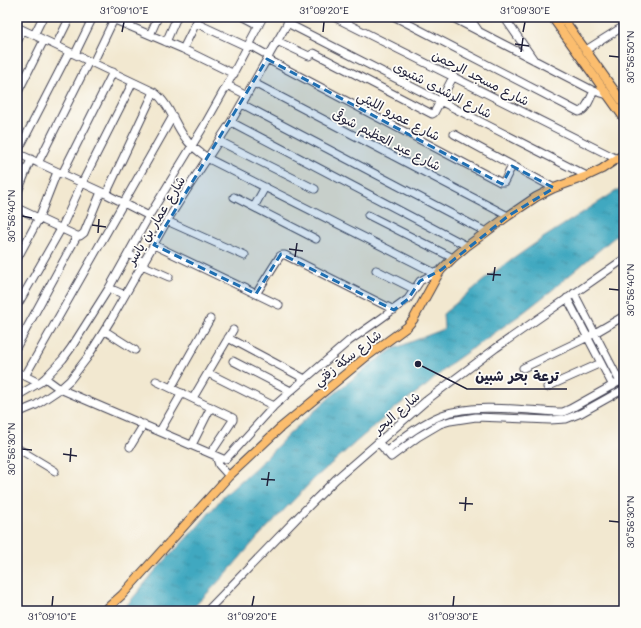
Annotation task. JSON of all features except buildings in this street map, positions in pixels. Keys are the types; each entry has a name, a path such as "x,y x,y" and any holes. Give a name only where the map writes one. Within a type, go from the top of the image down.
{"main road":[{"path":"552,17 624,118"},
{"path":"562,17 624,104"},
{"name":"شارع سكة زفتي","path":"104,611 122,595 229,476 280,428 366,357 407,327 435,280 438,271 467,246 536,197 554,188 602,169 624,154"}],"street":[{"path":"34,35 43,17"},
{"path":"56,45 70,17"},
{"path":"93,17 17,153 104,193 149,216"},
{"path":"150,35 158,17"},
{"path":"166,42 177,17"},
{"path":"244,17 259,25"},
{"name":"شارع عمار بن ياسر","path":"17,396 38,384 45,378 71,348 109,288 149,216 234,74 263,17"},
{"name":"شارع مسجد الرحمن","path":"334,17 616,159"},
{"path":"395,17 579,112 585,108 594,91"},
{"path":"451,17 594,91 608,95"},
{"path":"469,17 479,32"},
{"path":"504,17 535,61"},
{"path":"38,163 91,62 112,18 234,74"},
{"path":"183,50 198,20 268,57"},
{"name":"شارع عمار بن ياسر","path":"17,413 36,405 60,389 79,370 105,331 167,221 242,104 289,20"},
{"name":"شارع الرشدى شتيوى","path":"289,20 440,101 587,176"},
{"path":"586,50 624,26"},
{"path":"17,42 20,28 154,92 161,97 187,141 207,158 438,271"},
{"path":"17,94 44,40"},
{"path":"278,41 309,56 314,53 432,114 434,114 453,77"},
{"name":"شارع عمرو الليثي","path":"268,57 500,182 504,182 512,166"},
{"path":"17,259 113,72"},
{"path":"17,306 61,229 82,183 133,82"},
{"name":"شارع عبد العظيم شوقى","path":"254,83 508,216"},
{"path":"227,85 247,95"},
{"path":"17,208 77,236 82,235 154,92"},
{"path":"242,104 486,232"},
{"path":"25,376 173,116"},
{"path":"231,122 467,246"},
{"path":"454,134 554,188"},
{"path":"219,142 315,189"},
{"path":"17,194 30,159"},
{"path":"254,207 265,187"},
{"path":"234,197 316,239"},
{"path":"368,215 453,258"},
{"path":"167,221 245,256"},
{"path":"17,346 77,236"},
{"path":"154,245 279,305"},
{"path":"128,254 169,277"},
{"path":"256,294 282,255 394,310"},
{"name":"شارع البحر","path":"207,611 336,479 427,400 496,348 624,259"},
{"path":"376,270 414,289"},
{"path":"45,378 60,389 213,455 223,459 228,459 274,406 349,341 394,310 408,298 420,281 438,271"},
{"path":"109,288 125,295"},
{"path":"574,294 601,363 613,386"},
{"path":"388,454 416,428 441,415 477,408 563,412 622,380 567,298"},
{"path":"523,368 591,335 624,316"},
{"path":"171,388 210,319"},
{"path":"193,398 233,330"},
{"path":"105,331 136,350"},
{"path":"228,338 305,379"},
{"path":"233,361 291,391"},
{"path":"547,387 601,363"},
{"path":"17,372 38,384"},
{"path":"208,373 274,406"},
{"path":"156,381 233,419 213,455"},
{"path":"379,443 388,454 392,456 411,441 440,424 450,421 476,417 550,420 566,419 581,413 624,389"},
{"path":"160,431 182,393"},
{"path":"192,445 211,407"},
{"path":"130,447 144,424"},
{"path":"17,448 56,471"},
{"path":"213,455 219,465 229,476"}],"highlighted area":[{"path":"267,59 502,184 512,166 554,188 508,216 441,270 420,281 408,299 394,310 281,254 256,294 154,245"}],"water":[{"path":"624,186 624,231 617,235 551,291 520,315 453,362 426,386 399,405 356,442 315,478 256,539 224,576 190,611 118,611 128,604 154,572 199,525 223,497 329,398 371,364 393,349 444,329 443,314 490,275 543,238"}],"place":[{"name":"ترعة بحر شبين","path":"418,364"}]}
